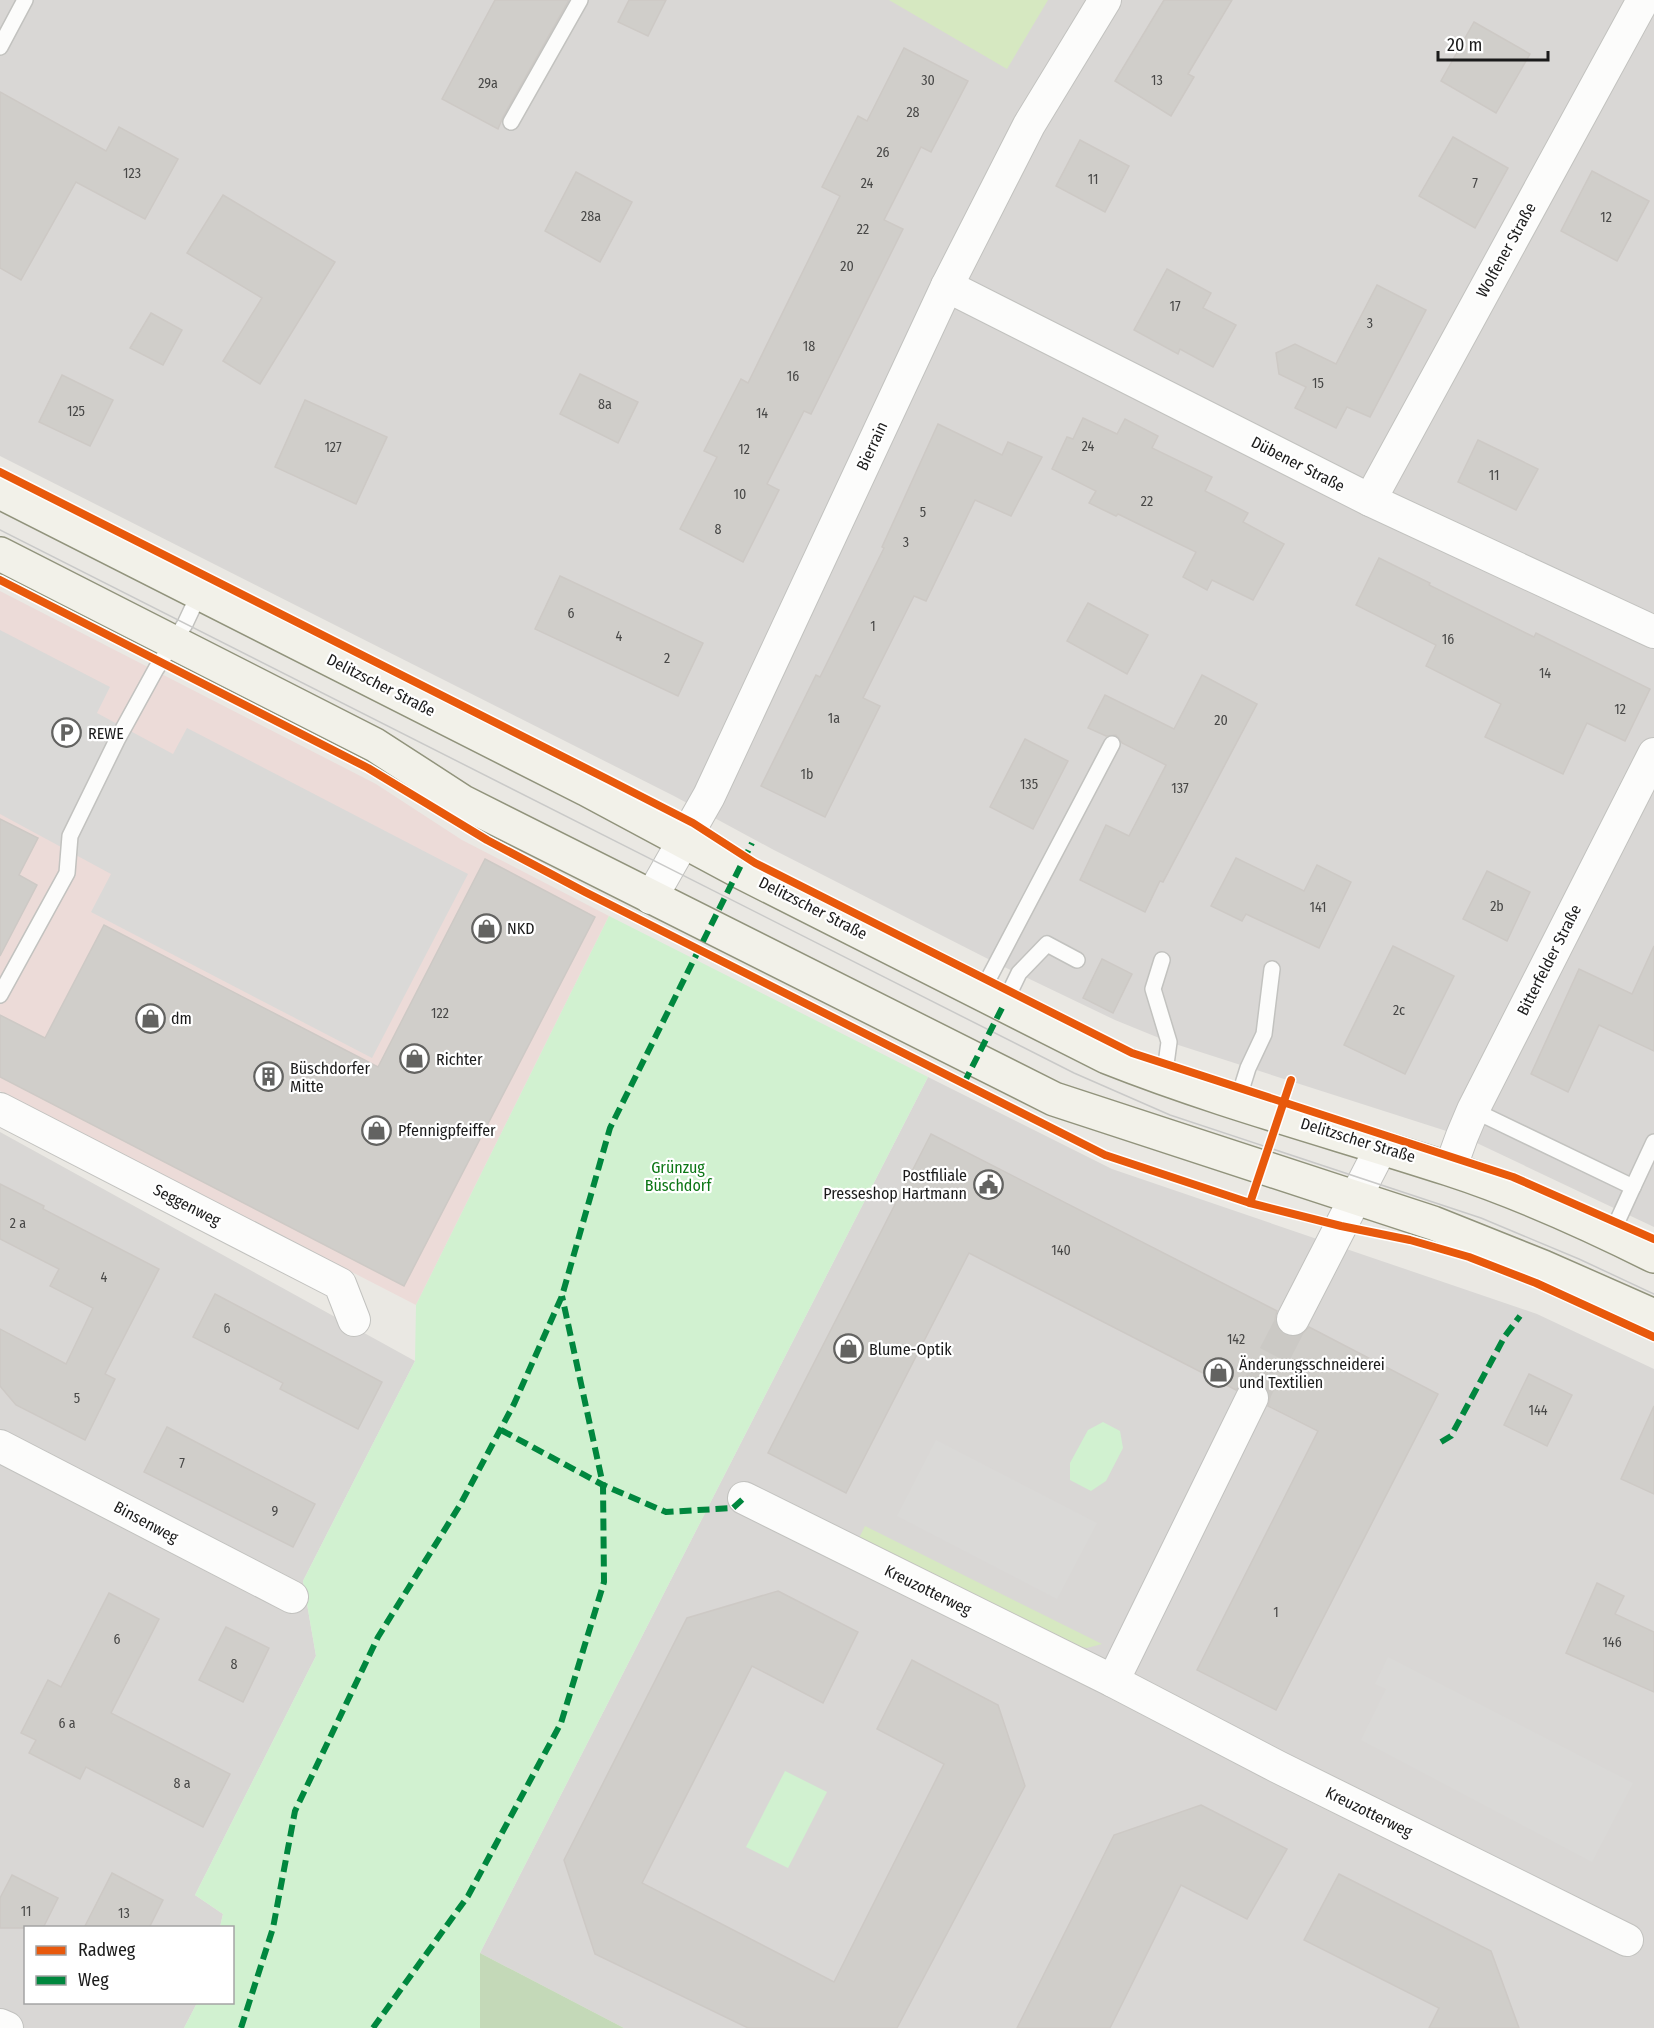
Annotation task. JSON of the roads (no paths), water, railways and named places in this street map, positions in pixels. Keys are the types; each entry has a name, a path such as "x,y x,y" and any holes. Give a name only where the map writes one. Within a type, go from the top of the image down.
{"main road":[{"name":"Delitzscher Straße","path":"0,492 1107,1057 1164,1080 1450,1169 1543,1204 1654,1256"},
{"path":"0,554 375,745 463,802 1054,1099 1356,1196 1444,1227 1543,1267 1654,1316"}],"street":[{"name":"Bierrain","path":"651,898 709,796 947,286 1029,125 1105,0"},
{"name":"Wolfener Straße","path":"1370,500 1643,0"},
{"name":"Dübener Straße","path":"947,286 1370,500 1654,632"},
{"name":"Bitterfelder Straße","path":"1450,1169 1473,1110 1654,754"},
{"name":"Seggenweg","path":"0,1109 340,1284 354,1320"},
{"path":"1293,1319 1381,1148"},
{"path":"1113,1681 1252,1398"},
{"name":"Binsenweg","path":"0,1446 292,1597"},
{"name":"Kreuzotterweg","path":"744,1498 1627,1940"},
{"path":"0,2025 7,2028"}],"lane":[{"path":"0,47 25,0"},
{"path":"511,122 580,0"},
{"path":"0,995 67,873 70,836 117,740 200,594"},
{"path":"993,998 1112,744"},
{"path":"993,998 1047,944 1077,960"},
{"path":"1162,960 1153,989 1169,1042 1164,1080"},
{"path":"1237,1103 1248,1068 1264,1034 1272,969"},
{"path":"1473,1110 1633,1187"},
{"path":"1611,1235 1654,1142"}],"tunnel":[{"path":"1252,1398 1293,1319"}],"tram line":[{"path":"0,530 1074,1073 1170,1115 1481,1218 1579,1259 1654,1294"}],"place":[{"name":"REWE","path":"67,733"},
{"name":"NKD","path":"486,928"},
{"name":"dm","path":"150,1018"},
{"name":"Richter","path":"415,1059"},
{"name":"Büschdorfer Mitte","path":"269,1077"},
{"name":"Pfennigpfeiffer","path":"377,1130"},
{"name":"Postfiliale Presseshop Hartmann","path":"988,1184"},
{"name":"Blume-Optik","path":"848,1349"},
{"name":"Änderungsschneiderei und Textilien","path":"1218,1373"}],"park label":[{"name":"Grünzug Büschdorf","path":"678,1176"}]}
